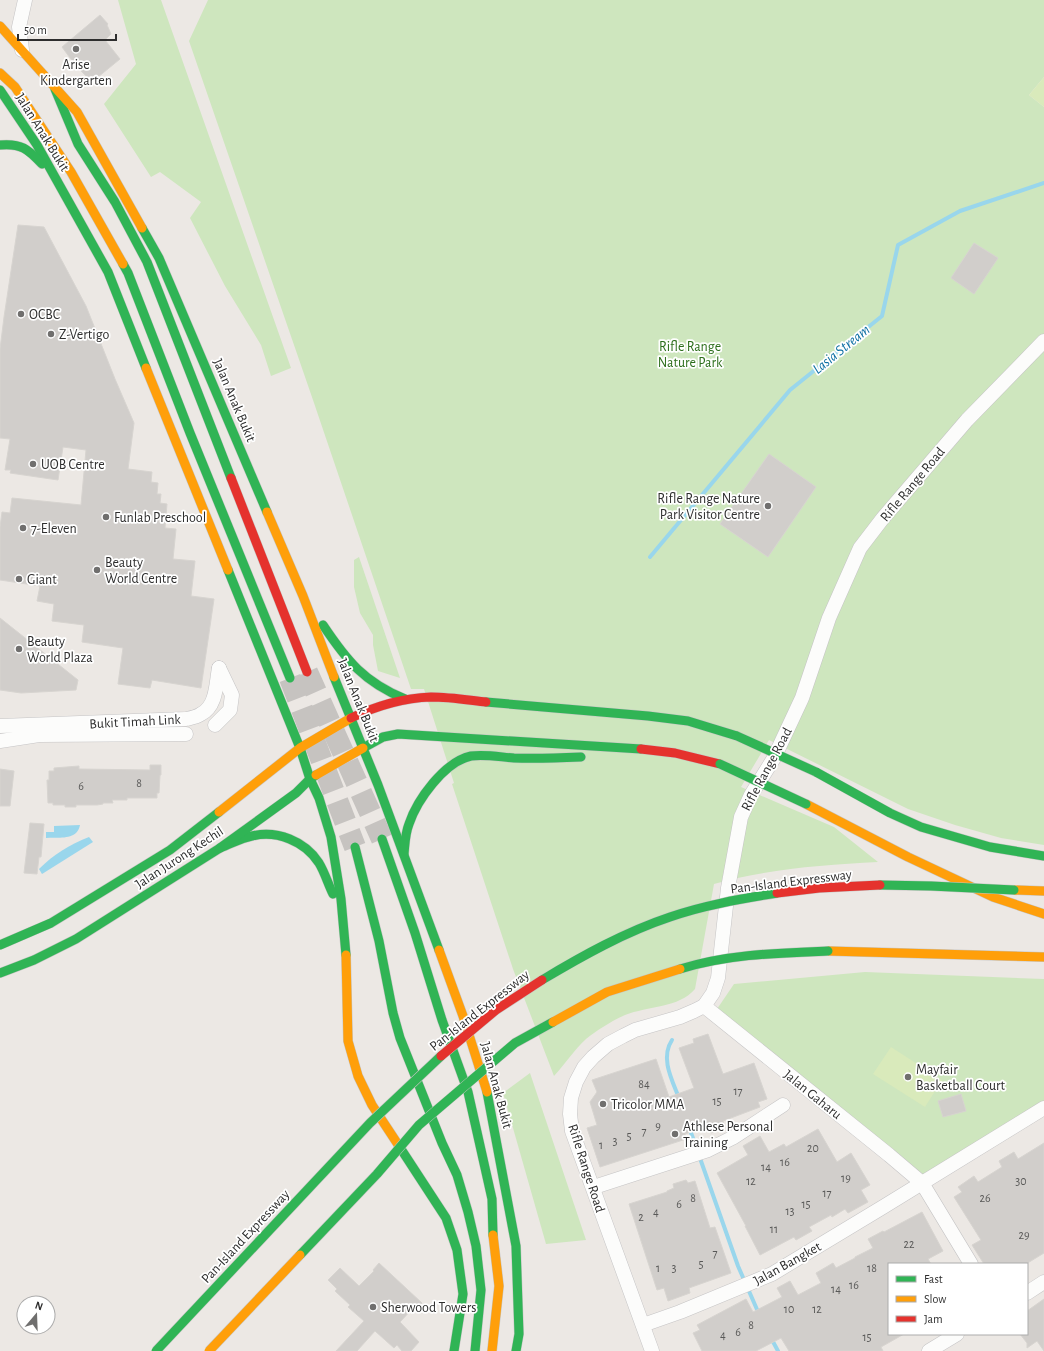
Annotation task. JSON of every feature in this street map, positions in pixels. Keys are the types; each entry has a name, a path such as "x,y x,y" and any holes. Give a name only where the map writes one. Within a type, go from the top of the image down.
{"main road":[{"path":"0,26 54,88"},
{"name":"Jalan Anak Bukit","path":"0,73 14,86 71,172 128,273 190,433 290,678"},
{"name":"Jalan Anak Bukit","path":"54,88 77,112 159,258 303,596 378,785 463,1016 487,1092 516,1246 519,1334 516,1351"},
{"name":"Jalan Anak Bukit","path":"54,88 78,144 115,202 147,262 307,672"},
{"name":"Jalan Anak Bukit","path":"0,90 37,145 108,272 300,748 310,779 319,798 331,837 337,868 346,956 348,1041 358,1076 372,1106 446,1218 457,1250 462,1294 454,1351"},
{"path":"0,145 13,143 29,150 57,179"},
{"path":"303,596 335,643 362,674 384,689 404,699"},
{"name":"Jalan Jurong Kechil","path":"0,945 51,923 170,850 300,748 365,711 404,699 432,697 453,698 688,721 737,736 816,772 890,813 921,826 990,847 1044,856"},
{"name":"Jalan Jurong Kechil","path":"0,973 34,960 76,939 220,848 296,792 310,779 384,737 398,734 623,747 674,753 720,764 806,804 908,857 979,890 1044,914"},
{"path":"404,855 406,832 417,806 434,783 452,765 465,758 495,756 514,758 583,757 623,747"},
{"path":"220,848 244,838 264,835 285,837 302,845 319,863 342,913"},
{"path":"382,839 415,933 442,1020 468,1092 492,1199 493,1240 499,1286 492,1351"},
{"path":"355,847 379,941 393,1013 400,1038 457,1175 468,1212 476,1246 481,1290 475,1351"},
{"name":"Pan-Island Expressway","path":"156,1351 399,1094 458,1041 516,996 565,966 625,935 679,914 754,898 798,891 902,885 1044,891"},
{"path":"209,1351 377,1174 419,1125 515,1043 607,992 696,964 748,954 828,951 1044,957"}],"street":[{"path":"22,50 19,27 25,0"},
{"name":"Rifle Range Road","path":"652,1351 611,1240 594,1187 572,1130 570,1114 571,1098 576,1082 584,1068 608,1044 637,1030 680,1017 704,1006 713,993 718,978 728,888 741,817 751,795 774,758 802,698 828,618 854,560 869,536 883,518 967,420 1044,341"},
{"name":"Bukit Timah Link","path":"0,726 186,719 201,714 208,709 212,703 219,668 232,695 230,710 215,724"},
{"name":"Bukit Timah Link","path":"0,741 39,735 186,734"},
{"name":"Jalan Gaharu","path":"704,1006 889,1154 922,1183 970,1263"},
{"path":"594,1187 708,1150 734,1137 783,1105"},
{"path":"922,1183 1044,1108"},
{"name":"Jalan Bangket","path":"643,1325 760,1280 786,1266 922,1183"},
{"path":"1028,1292 1044,1282"},
{"path":"929,1351 955,1335"}],"green space":[{"path":"118,0 161,0 291,368 271,376 261,345 225,286 190,218 201,202 160,172 151,177 104,104 136,64"},
{"name":"Rifle Range Nature Park","path":"208,0 1044,0 1044,77 1029,95 1044,107 1044,845 1001,838 955,825 908,809 769,740 741,787 834,827 878,862 815,866 774,871 714,884 695,989 681,1000 625,1015 605,1026 586,1039 554,1076 513,969 452,784 454,783 424,689 411,689 189,41"},
{"path":"1044,77 1044,107 1029,95"},
{"path":"359,557 400,678 378,671 373,645 373,635 360,613 354,587 354,560"},
{"path":"865,972 1044,979 1044,1108 941,1172 920,1176 715,1012 734,984"},
{"name":"Mayfair Basketball Court","path":"891,1047 942,1080 925,1107 873,1074"},
{"path":"530,1073 586,1240 546,1244 503,1093"}],"water":[{"path":"80,825 75,834 71,836 46,838 46,832 54,832 54,826"},
{"path":"89,837 93,842 42,874 39,869 56,854"}],"building":[{"path":"100,15 108,24 107,25 111,34 105,40 120,59 92,82 76,66 62,47"},
{"path":"18,225 44,227 86,306 134,423 128,469 152,472 151,482 158,483 157,494 161,494 160,503 167,504 165,528 176,529 173,559 195,561 191,596 214,599 201,688 152,680 150,688 118,684 123,648 82,642 84,625 52,621 54,604 37,601 40,586 0,580 0,527 2,512 10,513 12,498 81,505 86,450 63,447 58,480 10,473 11,470 5,470 10,439 0,438 0,349"},
{"path":"974,243 998,258 974,294 951,278"},
{"name":"Rifle Range Nature Park Visitor Centre","path":"769,454 816,487 768,557 720,524"},
{"name":"Beauty World Plaza","path":"0,618 78,680 76,690 21,693 0,690"},
{"path":"150,765 161,765 159,793 157,793 157,798 127,798 127,800 112,800 113,803 76,805 76,807 65,807 65,805 53,805 53,803 48,803 47,780 49,780 49,771 54,771 54,768 79,766 79,769 150,770"},
{"path":"0,769 14,771 10,806 0,806"},
{"path":"30,823 44,824 41,857 39,857 37,874 24,873"},
{"path":"708,1034 723,1074 754,1063 767,1099 758,1102 760,1107 723,1121 725,1128 711,1133 708,1126 685,1134 686,1139 600,1167 587,1128 597,1125 590,1102 597,1092 592,1080 656,1059 669,1097 694,1088 679,1048 694,1043 693,1039"},
{"path":"961,1094 966,1111 943,1117 938,1101"},
{"path":"818,1129 837,1162 851,1153 870,1185 861,1190 868,1202 848,1213 845,1209 832,1217 831,1215 809,1227 812,1231 796,1240 794,1237 760,1255 717,1173 748,1155 743,1146 760,1136 769,1152 784,1144 786,1147"},
{"path":"1044,1143 1044,1253 1028,1263 983,1263 972,1245 981,1240 954,1197 962,1192 958,1187 974,1176 978,1182 1002,1167 999,1161 1014,1152 1018,1159"},
{"path":"686,1180 688,1183 695,1181 710,1228 715,1227 731,1273 689,1288 690,1293 668,1301 664,1288 657,1290 629,1204 667,1192 674,1188 673,1184"},
{"path":"922,1212 943,1251 928,1259 930,1263 888,1263 888,1335 902,1335 881,1347 883,1351 789,1351 781,1338 756,1351 702,1351 693,1333 700,1330 697,1325 746,1299 753,1312 782,1297 777,1288 790,1281 798,1295 821,1283 816,1273 833,1263 836,1268 873,1248 868,1239 883,1231 884,1232"},
{"name":"Sherwood Towers","path":"379,1263 422,1303 415,1310 413,1308 400,1322 419,1342 411,1351 402,1351 397,1345 394,1348 375,1331 357,1351 336,1351 364,1321 348,1307 350,1305 335,1291 337,1289 328,1280 340,1268 359,1286 374,1271 373,1270"},
{"path":"1044,1299 1044,1351 1037,1341 1027,1348 1027,1343 1021,1335 1028,1335 1028,1310"}],"waterway":[{"name":"Lasia Stream","path":"650,557 790,390 882,316 898,245 960,211 1044,183"},
{"path":"672,1040 667,1054 667,1062 668,1069 679,1098"},
{"path":"689,1127 738,1266 759,1314"},
{"path":"771,1338 778,1351"}],"tunnel":[{"path":"307,672 382,839"},
{"path":"290,678 355,847"}],"traffic: fast":[{"path":"55,89 78,144 115,202 147,262 231,478"},
{"path":"0,90 37,145 108,272 146,368"},
{"path":"0,145 13,145 24,148 42,164"},
{"path":"142,228 159,258 267,512"},
{"path":"123,264 128,273 190,433 290,678"},
{"path":"228,570 300,748 310,779 319,798 331,837 341,899 346,955"},
{"path":"323,625 349,660 367,678 405,699"},
{"path":"334,677 378,785 439,950"},
{"path":"486,702 648,716 688,721 737,736"},
{"path":"363,748 383,737 398,734 641,749"},
{"path":"737,736 816,772"},
{"path":"404,854 405,839 408,828 418,804 433,783 451,766 461,760 471,756 482,755 514,758 581,757"},
{"path":"720,764 806,804"},
{"path":"816,772 890,813 921,827 990,847 1044,856"},
{"path":"0,973 34,960 76,939 220,848 296,793 316,775"},
{"path":"0,945 51,923 170,850 219,812"},
{"path":"220,848 252,836 271,835 290,839 298,843 313,855 319,863 333,894"},
{"path":"382,839 415,933 442,1020 468,1092 492,1199 493,1235"},
{"path":"355,847 379,941 393,1013 400,1038 442,1143 457,1175 468,1212 476,1246 481,1290 475,1351"},
{"path":"880,885 1014,890"},
{"path":"542,980 604,945 653,923 709,906 777,893"},
{"path":"680,969 735,957 828,951"},
{"path":"300,1255 377,1174 419,1125 515,1043 553,1022"},
{"path":"156,1351 370,1123 441,1056"},
{"path":"487,1092 516,1246 519,1334 516,1351"},
{"path":"399,1146 446,1218 457,1250 463,1294 454,1351"}],"traffic: slow":[{"path":"0,26 77,112 142,228"},
{"path":"0,73 15,87 71,172 123,264"},
{"path":"146,368 228,570"},
{"path":"267,512 303,596 334,677"},
{"path":"219,812 300,748 351,718"},
{"path":"316,775 363,748"},
{"path":"806,804 908,857 993,897 1044,914"},
{"path":"1014,890 1044,891"},
{"path":"439,950 463,1016 487,1092"},
{"path":"828,951 1044,957"},
{"path":"346,955 348,1041 358,1076 372,1105 399,1146"},
{"path":"553,1022 607,992 680,969"},
{"path":"492,1351 499,1286 493,1235"},
{"path":"209,1351 300,1255"}],"traffic: jam":[{"path":"231,478 307,672"},
{"path":"351,718 390,703 410,699 431,697 486,702"},
{"path":"641,749 675,753 720,764"},
{"path":"777,893 819,888 880,885"},
{"path":"441,1056 496,1010 542,980"}],"place":[{"name":"Arise Kindergarten","path":"76,49"},
{"name":"OCBC","path":"21,314"},
{"name":"Z-Vertigo","path":"51,334"},
{"name":"UOB Centre","path":"33,464"},
{"name":"Rifle Range Nature Park Visitor Centre","path":"768,506"},
{"name":"Funlab Preschool","path":"106,517"},
{"name":"7-Eleven","path":"23,528"},
{"name":"Beauty World Centre","path":"97,570"},
{"name":"Giant","path":"19,579"},
{"name":"Beauty World Plaza","path":"19,649"},
{"name":"Mayfair Basketball Court","path":"908,1077"},
{"name":"Tricolor MMA","path":"603,1104"},
{"name":"Athlese Personal Training","path":"675,1134"},
{"name":"Sherwood Towers","path":"373,1307"}]}
